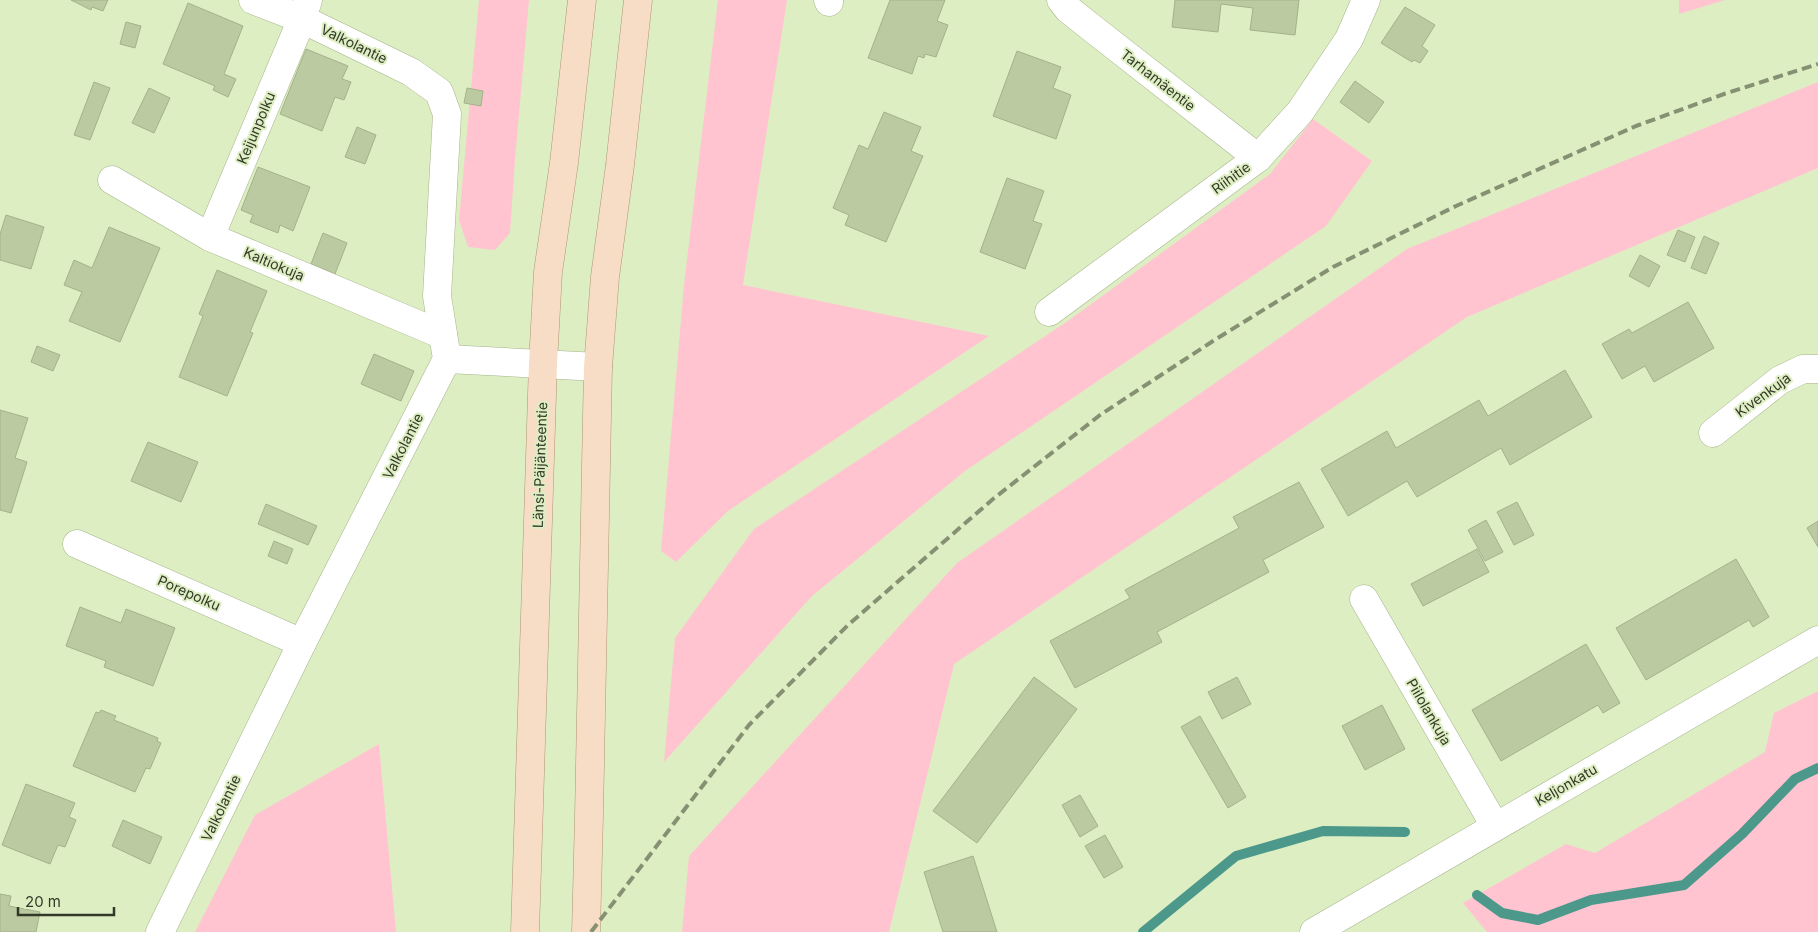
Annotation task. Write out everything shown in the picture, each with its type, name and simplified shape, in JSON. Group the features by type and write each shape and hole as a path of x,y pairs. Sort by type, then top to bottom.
{"main road":[{"name":"Länsi-Päijänteentie","path":"525,921 543,363 548,272 564,163 582,0"},
{"path":"586,932 590,815 598,367 605,277 620,165 638,0"}],"street":[{"name":"Valkolantie","path":"160,932 445,347 437,296 447,114 439,92 411,72 305,10 253,0"},
{"name":"Tarhamäentie","path":"1061,0 1068,9 1258,158"},
{"name":"Riihitie","path":"1049,312 1258,158 1300,112 1349,39 1366,0"},
{"name":"Keijunpolku","path":"210,237 305,10"},
{"name":"Kaltiokuja","path":"112,180 210,237 445,347"},
{"path":"445,347 543,363 598,367"},
{"name":"Kivenkuja","path":"1713,433 1780,380 1803,369 1818,369"},
{"name":"Porepolku","path":"77,544 302,643"},
{"name":"Piilolankuja","path":"1364,599 1495,826"},
{"name":"Keljonkatu","path":"1314,932 1818,640"}],"shaded area":[{"path":"479,0 529,0 510,233 495,250 468,247 459,220"},
{"path":"718,0 787,0 743,285 989,336 728,511 676,562 661,551 684,285"},
{"path":"1679,0 1725,0 1679,14"},
{"path":"1818,82 1818,168 1467,317 954,664 889,932 682,932 689,856 957,563 1407,249"},
{"path":"1313,119 1372,161 1326,226 965,471 812,596 664,762 675,638 754,529 1065,323 1270,174"},
{"path":"1818,691 1818,932 1487,932 1463,903 1566,844 1595,853 1765,752 1774,713"},
{"path":"379,744 396,932 195,932 255,815"}],"building":[{"path":"71,0 108,0 103,11 92,7 91,10"},
{"path":"890,0 945,0 937,21 948,25 936,57 925,54 924,58 918,56 912,74 868,58"},
{"path":"1175,0 1299,0 1295,35 1250,30 1253,8 1221,4 1218,32 1172,27"},
{"path":"188,3 243,26 224,74 236,79 228,97 213,90 215,86 163,64"},
{"path":"1405,7 1435,25 1422,46 1428,51 1420,63 1414,60 1412,62 1381,43"},
{"path":"126,22 141,26 135,48 120,44"},
{"path":"306,49 348,66 342,79 351,82 344,100 335,97 322,131 280,114"},
{"path":"1017,51 1061,67 1053,88 1071,95 1056,139 993,116"},
{"path":"1355,81 1384,102 1369,123 1340,102"},
{"path":"94,82 110,88 90,140 74,135"},
{"path":"149,88 170,98 154,133 132,123"},
{"path":"467,88 483,91 481,106 464,103"},
{"path":"884,112 921,127 911,151 923,156 886,242 845,225 849,215 833,208 859,145 868,149"},
{"path":"357,127 376,135 365,164 345,157"},
{"path":"258,167 310,187 293,231 280,225 278,233 250,222 253,215 241,210"},
{"path":"1007,178 1044,191 1033,221 1042,224 1025,269 980,252"},
{"path":"6,215 44,227 31,269 0,260 0,234"},
{"path":"109,227 160,248 120,342 69,321 82,292 64,285 74,260 92,268"},
{"path":"1678,230 1695,237 1685,262 1667,255"},
{"path":"323,233 347,243 335,274 311,264"},
{"path":"1704,236 1719,243 1706,274 1691,268"},
{"path":"1640,255 1660,266 1649,287 1629,276"},
{"path":"217,270 267,291 250,332 253,333 227,396 179,377 203,316 199,314"},
{"path":"1688,302 1714,348 1654,382 1645,366 1622,379 1602,344 1629,329 1632,333"},
{"path":"37,346 60,355 53,371 31,362"},
{"path":"374,354 414,371 401,401 361,384"},
{"path":"1565,370 1592,417 1510,465 1501,448 1417,497 1407,481 1348,516 1321,469 1387,431 1396,448 1479,400 1488,416"},
{"path":"0,410 28,418 15,458 27,462 11,513 0,510"},
{"path":"148,442 198,462 181,502 131,481"},
{"path":"1299,482 1324,527 1263,560 1269,572 1157,632 1162,642 1075,688 1050,641 1130,598 1125,590 1239,528 1233,517"},
{"path":"1517,502 1534,535 1514,545 1497,512"},
{"path":"266,504 317,526 308,545 258,524"},
{"path":"1486,520 1503,552 1485,561 1468,530"},
{"path":"1818,521 1818,547 1807,528"},
{"path":"274,541 293,549 287,564 268,556"},
{"path":"1477,549 1489,572 1423,606 1411,584"},
{"path":"1736,559 1769,617 1753,627 1749,620 1646,680 1616,628"},
{"path":"80,607 121,623 126,609 175,628 153,686 104,667 106,661 66,646"},
{"path":"1586,644 1620,703 1603,713 1598,705 1501,761 1472,710"},
{"path":"1034,677 1077,709 977,843 933,811"},
{"path":"1237,677 1251,704 1222,719 1208,692"},
{"path":"1382,705 1405,749 1365,770 1342,726"},
{"path":"101,710 116,716 114,720 158,738 157,741 161,743 150,769 146,768 135,792 73,766 96,712 99,713"},
{"path":"1200,716 1246,797 1228,808 1181,727"},
{"path":"26,784 75,803 69,817 76,820 65,847 58,845 50,864 2,845"},
{"path":"1080,795 1098,826 1080,837 1062,805"},
{"path":"123,820 162,837 150,864 112,846"},
{"path":"1105,835 1123,867 1104,878 1085,846"},
{"path":"973,856 997,932 943,932 924,872"},
{"path":"0,894 11,896 9,906 40,912 36,932 0,932"}],"waterway":[{"path":"1477,895 1502,913 1538,920 1591,900 1684,885 1742,834 1795,779 1818,768"},
{"path":"1143,932 1236,856 1323,831 1405,832"}],"railway":[{"path":"591,932 749,725 848,625 993,499 1100,415 1213,341 1333,267 1456,206 1636,126 1724,94 1818,64"}]}
